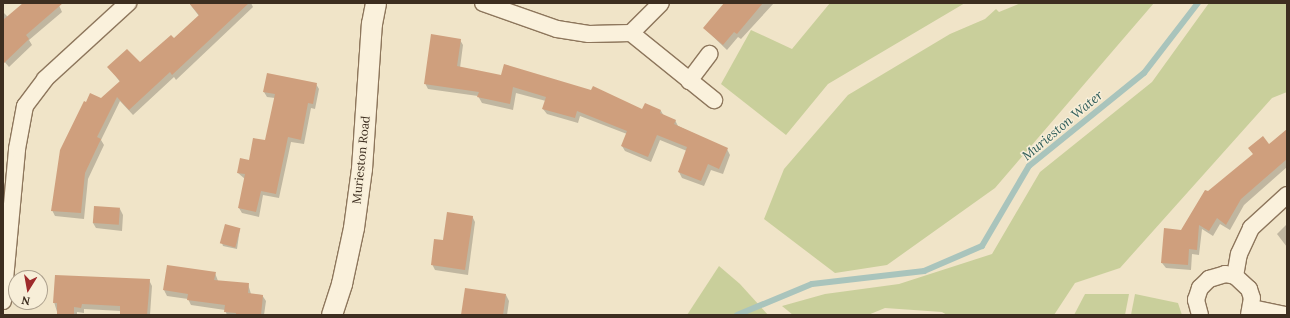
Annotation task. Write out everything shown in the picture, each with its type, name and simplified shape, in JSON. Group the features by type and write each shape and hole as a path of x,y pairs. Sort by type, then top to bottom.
{"street":[{"path":"3,301 17,149 25,106 45,79 128,3"},
{"name":"Murieston Road","path":"332,315 345,270 361,175 372,24 376,3"},
{"path":"483,3 557,29 589,34 631,33 714,100"},
{"path":"631,33 661,3"},
{"path":"689,81 709,54"},
{"path":"1235,276 1239,254 1252,228 1287,195"},
{"path":"1200,315 1196,300 1200,288 1209,278 1218,274 1235,276 1249,289 1250,312 1284,315"}],"green space":[{"path":"830,3 965,3 828,84 786,135 721,84 751,30 792,49"},
{"path":"1021,3 1154,3 995,188 887,265 835,273 764,219 784,169 848,95 950,34 985,19 996,9 999,12"},
{"path":"1209,3 1287,3 1287,92 1272,98 1120,268 1075,283 1054,315 947,315 942,312 885,308 868,315 793,315 782,306 825,294 899,284 992,254 1040,172 1152,82"},
{"path":"719,266 740,284 768,315 687,315"},
{"path":"1085,294 1129,294 1125,315 1074,315"},
{"path":"1135,294 1178,303 1182,315 1131,315"}],"building":[{"path":"23,3 63,3 26,35 29,39 3,64 3,20"},
{"path":"189,3 249,3 172,75 170,72 129,110 117,97 97,137 101,139 85,173 81,213 51,211 60,150 84,101 86,102 90,93 101,98 120,81 107,67 127,49 140,62 171,35 174,38 199,15"},
{"path":"724,3 763,3 737,34 734,32 723,45 703,28"},
{"path":"431,34 461,39 457,66 501,75 504,64 591,90 593,86 642,109 645,103 661,110 660,113 676,120 674,124 728,148 719,169 708,164 701,181 678,172 687,147 657,135 648,157 621,146 627,131 577,111 575,118 542,109 546,97 513,87 510,104 477,97 479,92 424,84"},
{"path":"267,73 317,83 313,104 308,103 301,140 288,137 276,194 261,191 256,212 238,208 245,174 237,173 240,158 249,160 253,138 265,140 275,94 263,92"},
{"path":"1287,129 1287,159 1241,199 1226,225 1217,218 1209,231 1199,225 1197,250 1189,249 1188,265 1161,263 1164,228 1181,230 1205,190 1208,191 1253,154 1248,148 1263,136 1269,144"},
{"path":"94,206 120,208 119,225 93,223"},
{"path":"447,212 473,216 465,270 431,265 434,239 443,240"},
{"path":"225,224 240,228 235,247 220,243"},
{"path":"167,265 216,272 214,280 249,283 248,293 263,295 261,315 236,315 236,313 224,312 225,305 187,300 188,294 163,290"},
{"path":"55,275 150,279 147,315 120,314 120,306 82,304 81,308 74,307 74,315 57,315 57,303 53,303"},
{"path":"465,288 506,294 503,315 461,315"}],"waterway":[{"name":"Murieston Water","path":"737,315 812,284 924,271 982,246 1029,166 1144,73 1198,3"}]}
